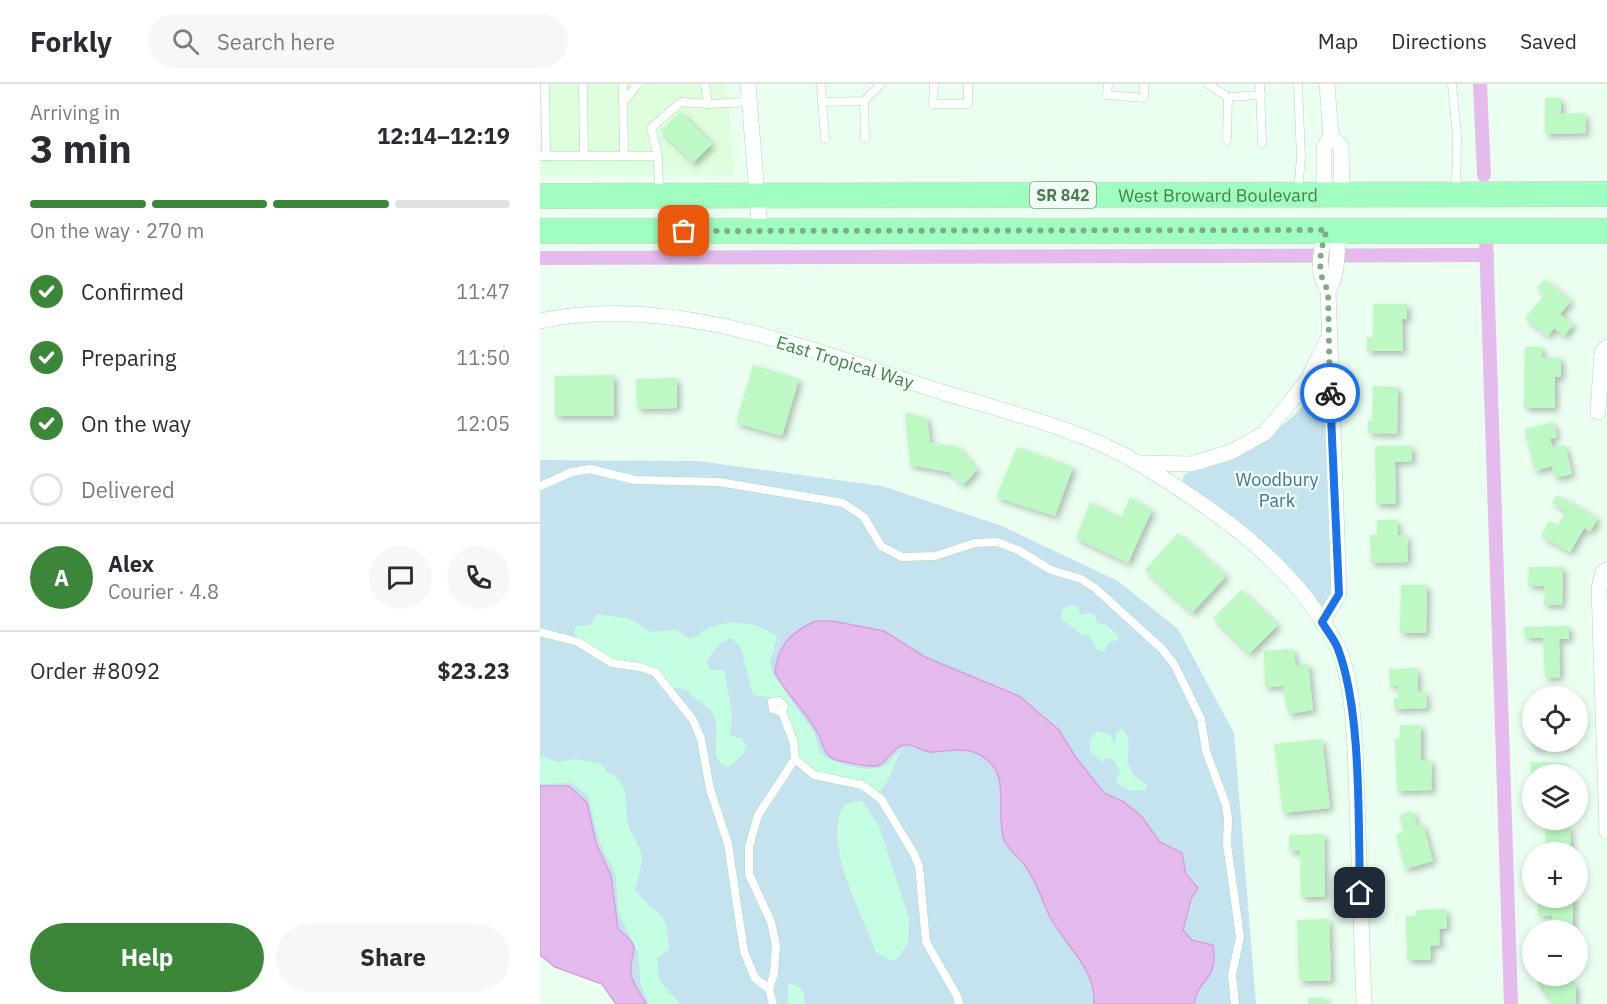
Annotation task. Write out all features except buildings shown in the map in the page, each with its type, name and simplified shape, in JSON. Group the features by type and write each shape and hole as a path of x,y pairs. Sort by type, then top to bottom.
{"main road":[{"name":"West Broward Boulevard","path":"540,196 1607,194"},
{"path":"1331,238 1341,214 1366,195"},
{"path":"1577,231 1592,220 1607,219"},
{"name":"West Broward Boulevard","path":"540,231 760,231 1331,238 1607,231"}],"street":[{"path":"747,84 759,194 760,231"},
{"path":"1327,84 1331,137 1341,146 1333,195"},
{"name":"East Tropical Way","path":"1322,622 1339,594 1328,338 1331,238"},
{"name":"East Tropical Way","path":"540,321 561,317 634,314 734,327 1067,431 1139,463 1251,540 1285,572 1322,622 1338,649 1347,683 1354,738 1364,1004"},
{"name":"East Tropical Way","path":"1139,463 1191,464 1231,452 1265,433 1308,380 1328,338"},
{"path":"1598,412 1602,352 1607,347"},
{"path":"1605,571 1599,588 1607,832"}],"lane":[{"path":"545,84 543,156 658,156"},
{"path":"583,84 584,156"},
{"path":"622,84 624,156"},
{"path":"623,102 638,84"},
{"path":"705,84 708,104"},
{"path":"821,84 825,139"},
{"path":"822,102 864,101 881,84"},
{"path":"934,84 933,104 968,104 968,84"},
{"path":"1108,84 1107,95 1144,98 1144,84"},
{"path":"1208,84 1228,97 1261,95"},
{"path":"1260,84 1262,144"},
{"path":"1297,195 1301,158 1298,84"},
{"path":"1452,84 1457,136 1456,194"},
{"path":"1227,140 1228,97"},
{"path":"864,101 865,138"},
{"path":"659,196 658,156 651,128 681,102 708,104 749,102"},
{"path":"540,486 572,472 590,470 635,480 719,482 843,503 864,517 881,546 902,557 935,556 975,543 997,542 1018,550 1051,570 1081,579 1095,588 1168,656 1183,679 1201,719 1206,751 1226,805 1228,819 1227,844 1240,938 1232,975 1235,1004"},
{"path":"540,632 578,642 612,663 640,667 655,672 693,720 701,739 710,789 728,844 744,952 755,978 769,990"},
{"path":"773,1004 769,990 774,973 776,945 771,921 749,874 749,847 758,815 795,759 794,743 782,712"},
{"path":"795,759 814,776 862,785 881,799 919,866 926,942 957,996 959,1004"}],"shaded area":[{"path":"540,84 727,84 734,175 540,176"},
{"path":"816,621 832,621 884,631 925,657 1019,696 1059,730 1075,756 1104,793 1124,802 1142,817 1160,842 1182,853 1186,874 1198,888 1191,899 1183,930 1192,940 1213,945 1214,957 1211,973 1196,995 1194,1004 1094,1004 1090,979 1079,958 1050,917 1028,870 1004,840 1001,829 1000,783 991,764 982,756 965,750 930,752 912,745 904,745 876,766 846,762 829,756 809,719 775,672 779,654 788,640 800,629"},
{"path":"540,786 569,786 587,803 596,843 611,876 618,929 634,947 632,978 646,1004 616,1004 602,984 555,967 540,955"}],"green space":[{"name":"Woodbury Park","path":"1320,377 1323,380 1331,588 1329,601 1322,611 1295,575 1269,548 1182,482 1184,475 1192,470 1236,452 1277,429 1301,408"},
{"path":"540,460 698,461 882,486 1002,526 1118,581 1178,629 1234,733 1256,1004 646,1004 632,978 634,947 618,929 611,876 596,843 587,803 569,786 540,786"}],"sand":[{"path":"1071,605 1078,607 1081,615 1090,613 1095,615 1097,623 1105,624 1118,635 1118,640 1109,642 1104,652 1097,650 1088,635 1082,635 1062,620 1062,610"},
{"path":"597,614 630,619 651,632 676,630 690,639 707,629 725,623 743,623 769,631 777,636 770,662 773,674 815,734 819,752 832,760 869,769 884,766 902,750 886,783 879,792 860,782 820,773 803,761 796,748 786,714 777,698 753,695 740,646 731,638 720,643 706,662 711,670 724,670 732,714 730,736 741,738 746,746 743,754 728,768 721,764 716,752 716,722 712,711 686,689 673,688 662,675 610,659 576,637 574,633 576,626 590,625"},
{"path":"1121,729 1128,739 1127,761 1134,776 1147,785 1145,790 1132,791 1118,784 1116,779 1120,773 1114,760 1107,758 1102,762 1090,752 1090,739 1097,732 1109,734 1115,743 1116,733"},
{"path":"540,755 557,762 575,759 602,764 606,772 614,775 623,787 628,824 642,858 635,890 663,918 666,925 669,949 657,958 659,980 680,1004 649,1004 641,985 638,952 619,914 615,873 600,844 588,796 572,783 540,784"},
{"path":"862,801 879,826 909,919 908,943 897,959 891,961 876,952 846,878 840,857 837,837 839,819 845,804"},
{"path":"788,984 797,985 803,991 805,1004 788,1004"}],"waterway":[{"path":"1480,84 1484,175"},
{"path":"1486,240 1511,1004"},
{"path":"540,258 1487,255"}],"way so far":[{"path":"684,231 1327,230 1321,245 1321,281 1328,290 1330,393"}],"route":[{"path":"1330,393 1339,594 1322,622 1338,649 1347,683 1354,738 1360,893"}]}
